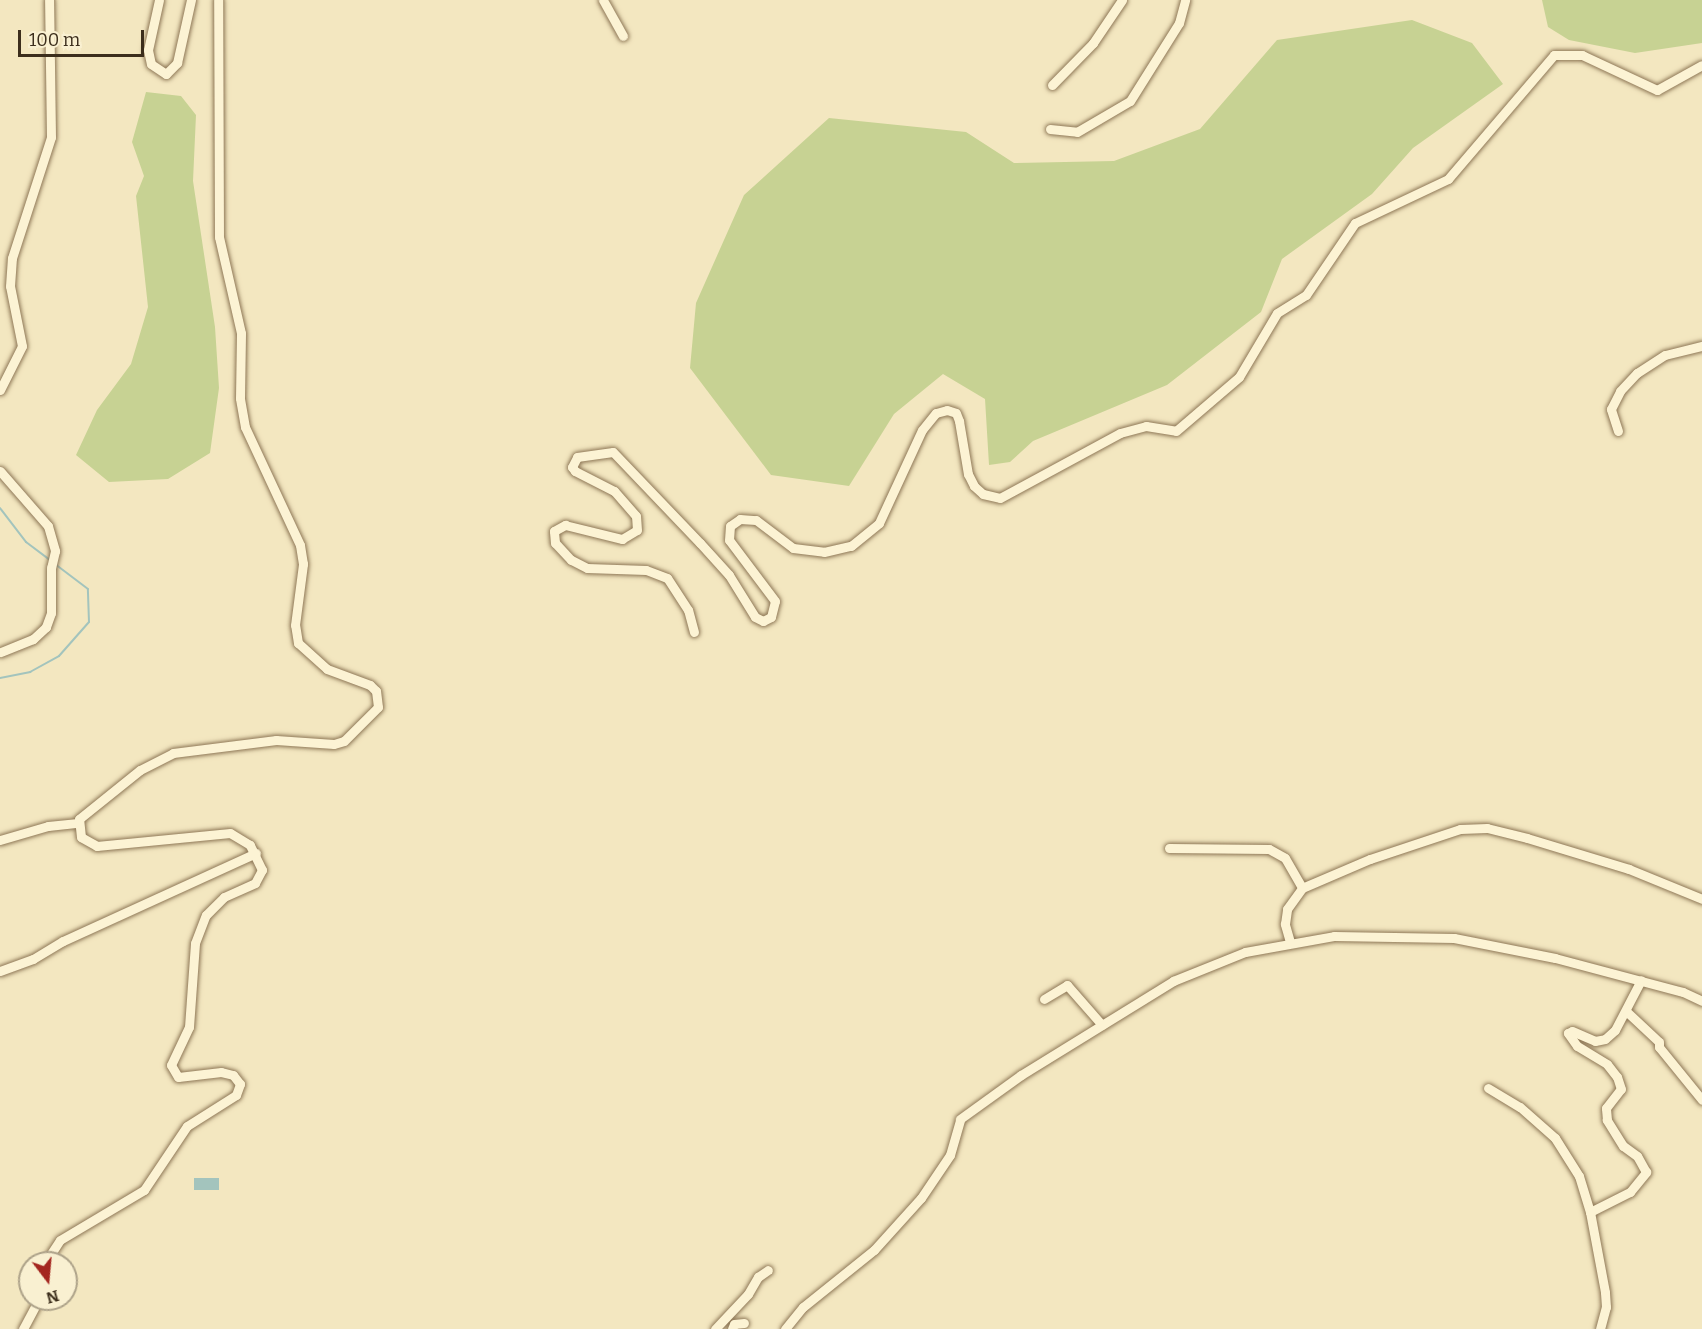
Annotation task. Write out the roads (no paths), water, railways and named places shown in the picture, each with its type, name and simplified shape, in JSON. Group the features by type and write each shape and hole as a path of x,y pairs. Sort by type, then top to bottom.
{"street":[{"path":"0,390 22,346 10,286 12,258 51,137 49,0"},
{"path":"159,0 148,50 156,70 166,74 177,63 191,0"},
{"path":"53,1251 60,1240 144,1190 187,1126 233,1099 239,1090 237,1079 227,1072 178,1077 171,1065 189,1028 195,943 202,923 217,902 259,879 262,865 245,840 223,832 97,846 81,837 78,823 81,815 140,770 173,753 216,745 276,740 334,744 344,741 378,707 376,691 369,685 327,669 298,643 295,625 303,564 300,544 245,427 240,398 241,333 219,227 218,0"},
{"path":"603,0 623,36"},
{"path":"1052,85 1093,44 1122,0"},
{"path":"1050,129 1077,132 1130,101 1179,23 1185,0"},
{"path":"693,632 688,610 667,578 646,570 587,568 571,560 555,543 554,531 566,525 622,539 637,530 636,516 614,491 575,471 572,467 578,457 613,452 729,575 755,616 763,621 771,617 775,601 729,540 730,526 740,519 756,520 793,548 824,552 851,546 879,523 922,430 936,413 947,410 956,413 960,421 968,474 974,486 1000,498 1120,433 1146,426 1176,431 1239,377 1277,313 1306,295 1355,223 1448,179 1554,55 1569,52 1582,55 1657,90 1702,65"},
{"path":"1618,431 1611,409 1620,391 1637,373 1665,355 1702,346"},
{"path":"0,471 48,526 55,551 52,563 51,613 46,627 33,639 0,652"},
{"path":"0,840 48,826 78,823"},
{"path":"1290,942 1285,924 1287,909 1302,888 1427,837 1460,829 1487,828 1629,869 1702,899"},
{"path":"1169,848 1269,849 1285,858 1302,888"},
{"path":"0,970 33,959 63,941 256,853"},
{"path":"784,1329 803,1307 874,1250 921,1198 950,1155 960,1119 1102,1025 1191,972 1245,952 1290,942 1344,936 1454,938 1641,980 1702,1001"},
{"path":"1590,1212 1630,1192 1646,1172 1637,1156 1623,1146 1607,1120 1606,1108 1621,1089 1617,1077 1607,1064 1577,1046 1568,1033 1572,1031 1595,1041 1605,1039 1626,1011 1641,980"},
{"path":"1044,999 1067,986 1102,1025"},
{"path":"1626,1011 1659,1042 1659,1047 1702,1100"},
{"path":"1488,1088 1520,1107 1555,1138 1579,1176 1590,1212 1605,1292 1606,1308 1600,1329"},
{"path":"715,1329 748,1294 758,1277 768,1270"},
{"path":"23,1329 33,1311"},
{"path":"732,1329 734,1324 744,1323"}],"water":[{"path":"194,1178 219,1178 219,1190 194,1190"}],"waterway":[{"path":"0,508 26,542 51,561"},
{"path":"0,678 30,672 59,656 89,622 88,589 55,564"}]}
